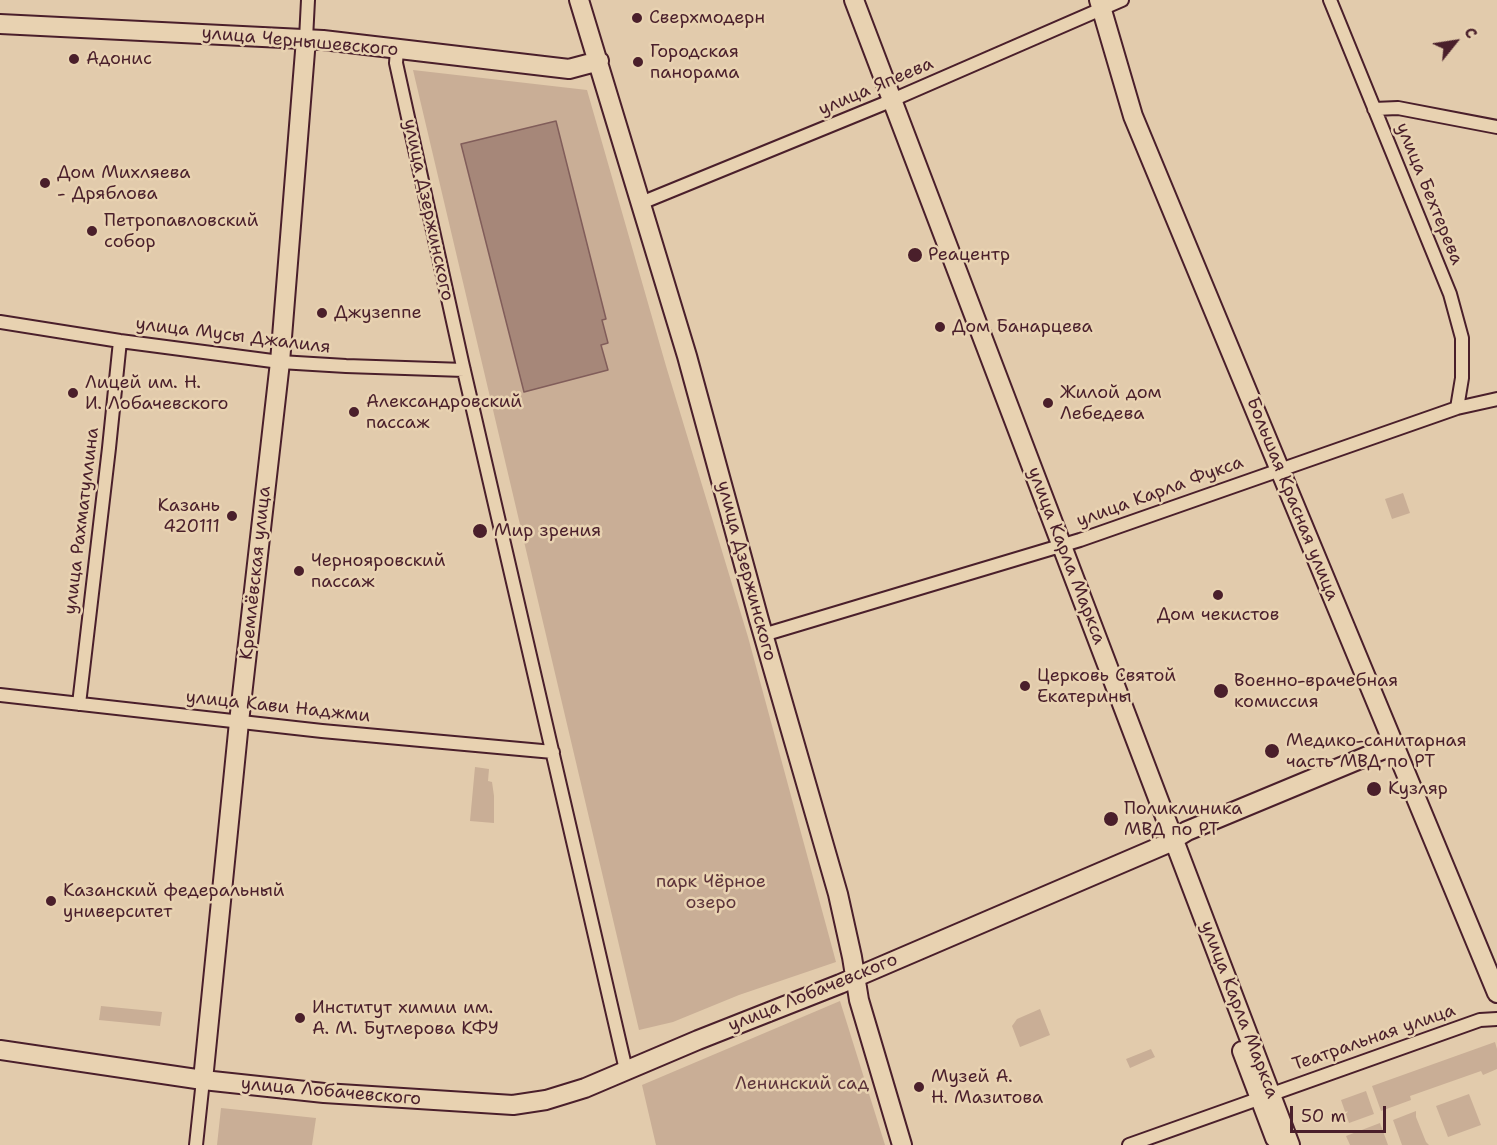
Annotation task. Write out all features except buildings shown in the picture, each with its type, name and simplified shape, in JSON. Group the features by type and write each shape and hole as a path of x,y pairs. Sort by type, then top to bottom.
{"street":[{"name":"Кремлёвская улица","path":"196,1145 239,722 280,362 308,0"},
{"name":"улица Дзержинского","path":"579,0 687,356 763,635 838,894 859,1000 902,1145"},
{"name":"улица Карла Маркса","path":"844,0 888,102"},
{"name":"улица Карла Маркса","path":"854,0 888,102 1168,842 1265,1096 1290,1145"},
{"name":"улица Япеева","path":"641,202 888,102 1100,5 1122,0"},
{"name":"улица Бехтерева","path":"1330,0 1450,294 1462,338 1462,378 1456,408"},
{"name":"Большая Красная улица","path":"1100,5 1134,116 1497,993"},
{"name":"улица Чернышевского","path":"0,24 306,39 569,69 598,61"},
{"name":"улица Дзержинского","path":"397,50 396,63 464,370 626,1070"},
{"path":"1374,110 1398,108 1497,127"},
{"name":"улица Мусы Джалиля","path":"0,322 120,341 280,362 464,370"},
{"name":"улица Рахматуллина","path":"79,705 110,448 120,341"},
{"name":"улица Карла Фукса","path":"763,635 1057,547 1456,408 1497,399"},
{"name":"улица Кави Наджми","path":"0,695 239,722 553,752"},
{"name":"улица Лобачевского","path":"0,1050 203,1080 324,1093 513,1105 546,1100 585,1088 855,977 1394,745"},
{"name":"Театральная улица","path":"1129,1145 1480,1020 1497,1019"},
{"name":"улица Карла Маркса","path":"1265,1096 1277,1145"}],"green space":[{"name":"парк Чёрное озеро","path":"413,70 587,90 666,366 748,637 836,962 739,995 673,1022 639,1030"},
{"path":"1403,493 1410,513 1392,519 1385,499"},
{"path":"475,767 489,769 488,781 492,782 494,796 494,823 470,821"},
{"name":"Ленинский сад","path":"840,1001 885,1145 656,1145 642,1085"},
{"path":"101,1006 162,1012 160,1026 99,1020"},
{"path":"1040,1009 1050,1035 1020,1047 1012,1026 1017,1019"},
{"path":"1495,1042 1497,1069 1483,1075 1481,1071 1410,1096 1411,1100 1381,1111 1372,1086"},
{"path":"1151,1049 1155,1057 1130,1068 1126,1059"},
{"path":"1366,1091 1374,1114 1349,1123 1341,1100"},
{"path":"1469,1094 1481,1125 1448,1137 1436,1106"},
{"path":"221,1108 316,1118 312,1145 217,1145"},
{"path":"1416,1111 1416,1117 1429,1145 1402,1145 1393,1120"},
{"path":"1380,1123 1388,1145 1350,1145 1346,1136"}],"shaded area":[{"path":"556,121 606,319 602,320 608,343 601,345 608,370 524,392 461,144"}],"place":[{"name":"Сверхмодерн","path":"637,18"},
{"name":"Адонис","path":"74,59"},
{"name":"Городская панорама","path":"638,62"},
{"name":"Дом Михляева - Дряблова","path":"45,183"},
{"name":"Петропавловский собор","path":"92,231"},
{"name":"Реацентр","path":"915,255"},
{"name":"Джузеппе","path":"322,313"},
{"name":"Дом Банарцева","path":"940,327"},
{"name":"Лицей им. Н. И. Лобачевского","path":"73,393"},
{"name":"Жилой дом Лебедева","path":"1048,403"},
{"name":"Александровский пассаж","path":"354,412"},
{"name":"Казань 420111","path":"232,516"},
{"name":"Мир зрения","path":"480,531"},
{"name":"Чернояровский пассаж","path":"299,571"},
{"name":"Дом чекистов","path":"1218,595"},
{"name":"Церковь Святой Екатерины","path":"1025,686"},
{"name":"Военно-врачебная комиссия","path":"1221,691"},
{"name":"Медико-санитарная часть МВД по РТ","path":"1272,751"},
{"name":"Кузляр","path":"1374,789"},
{"name":"Поликлиника МВД по РТ","path":"1111,819"},
{"name":"Казанский федеральный университет","path":"51,901"},
{"name":"Институт химии им. А. М. Бутлерова КФУ","path":"300,1018"},
{"name":"Музей А. Н. Мазитова","path":"919,1087"}]}
